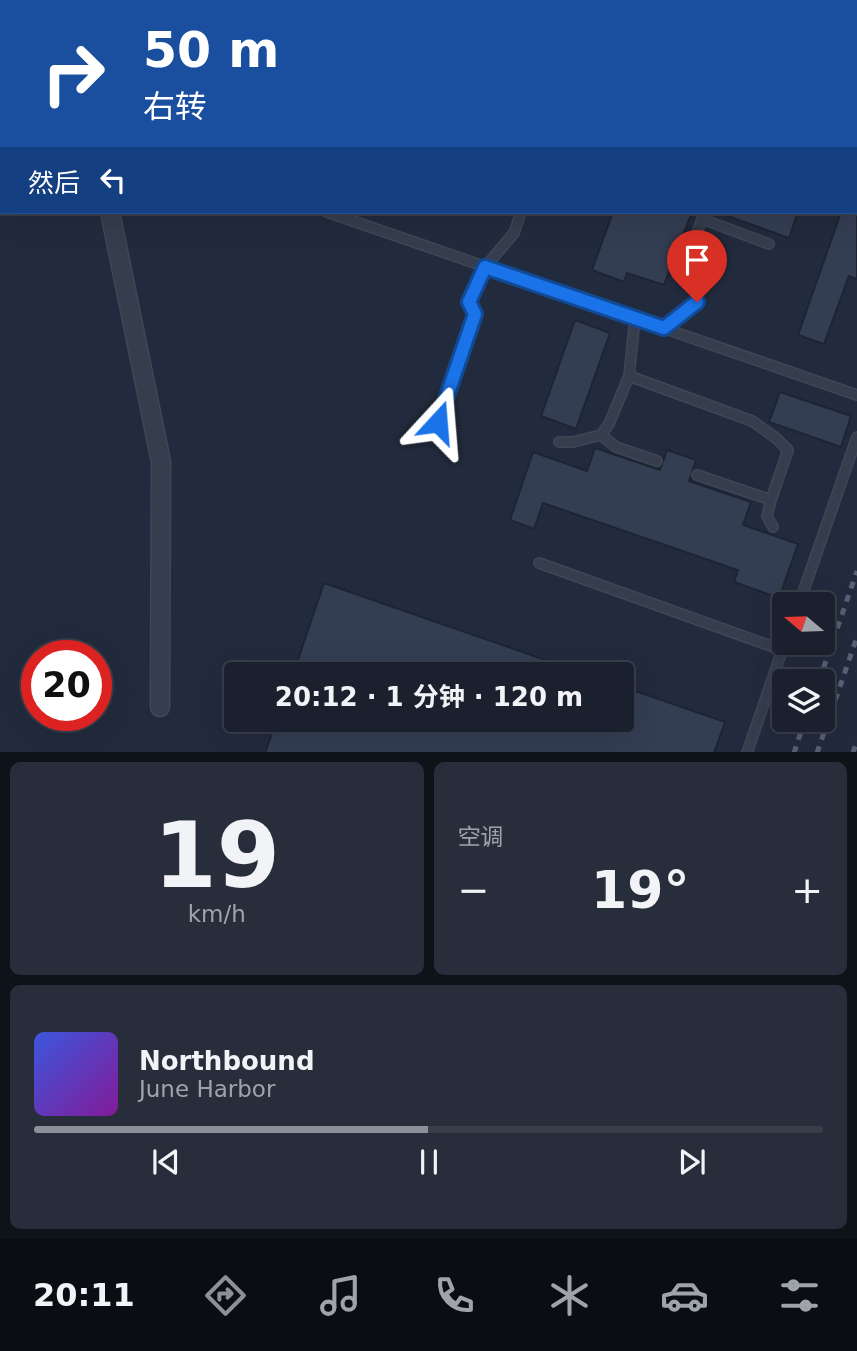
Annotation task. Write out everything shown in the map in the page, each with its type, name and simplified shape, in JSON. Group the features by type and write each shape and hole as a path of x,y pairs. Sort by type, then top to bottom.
{"street":[{"path":"110,214 161,462 160,707"}],"lane":[{"path":"333,214 857,393"},
{"path":"438,422 475,314 469,302 485,267 513,233 520,214"},
{"path":"664,328 697,302 691,249 702,219 769,244"},
{"path":"559,442 573,442 601,435 609,424 629,376 635,318"},
{"path":"629,376 752,421 788,450 767,516 773,527"},
{"path":"601,435 616,447 657,461"},
{"path":"803,592 857,437"},
{"path":"696,475 771,500"},
{"path":"538,563 772,642"},
{"path":"747,752 781,655"}],"building":[{"path":"612,214 691,214 664,285 627,273 624,282 592,270"},
{"path":"722,214 797,214 789,238"},
{"path":"840,214 857,214 857,279 849,276 824,344 798,335"},
{"path":"575,320 610,333 576,429 541,416"},
{"path":"780,392 851,416 841,447 769,422"},
{"path":"595,448 660,470 667,450 696,460 689,481 751,502 743,525 798,544 781,592 772,592 772,596 734,582 738,570 543,503 534,529 510,520 533,452 587,471"},
{"path":"324,583 551,662 297,662"},
{"path":"634,690 725,722 714,752 265,752 272,732 634,732"}],"railway":[{"path":"823,669 857,571"},
{"path":"817,752 857,637"},
{"path":"794,752 801,732"},
{"path":"853,752 857,740"}],"route":[{"path":"438,422 475,314 469,302 485,267 664,328 697,302"}]}
